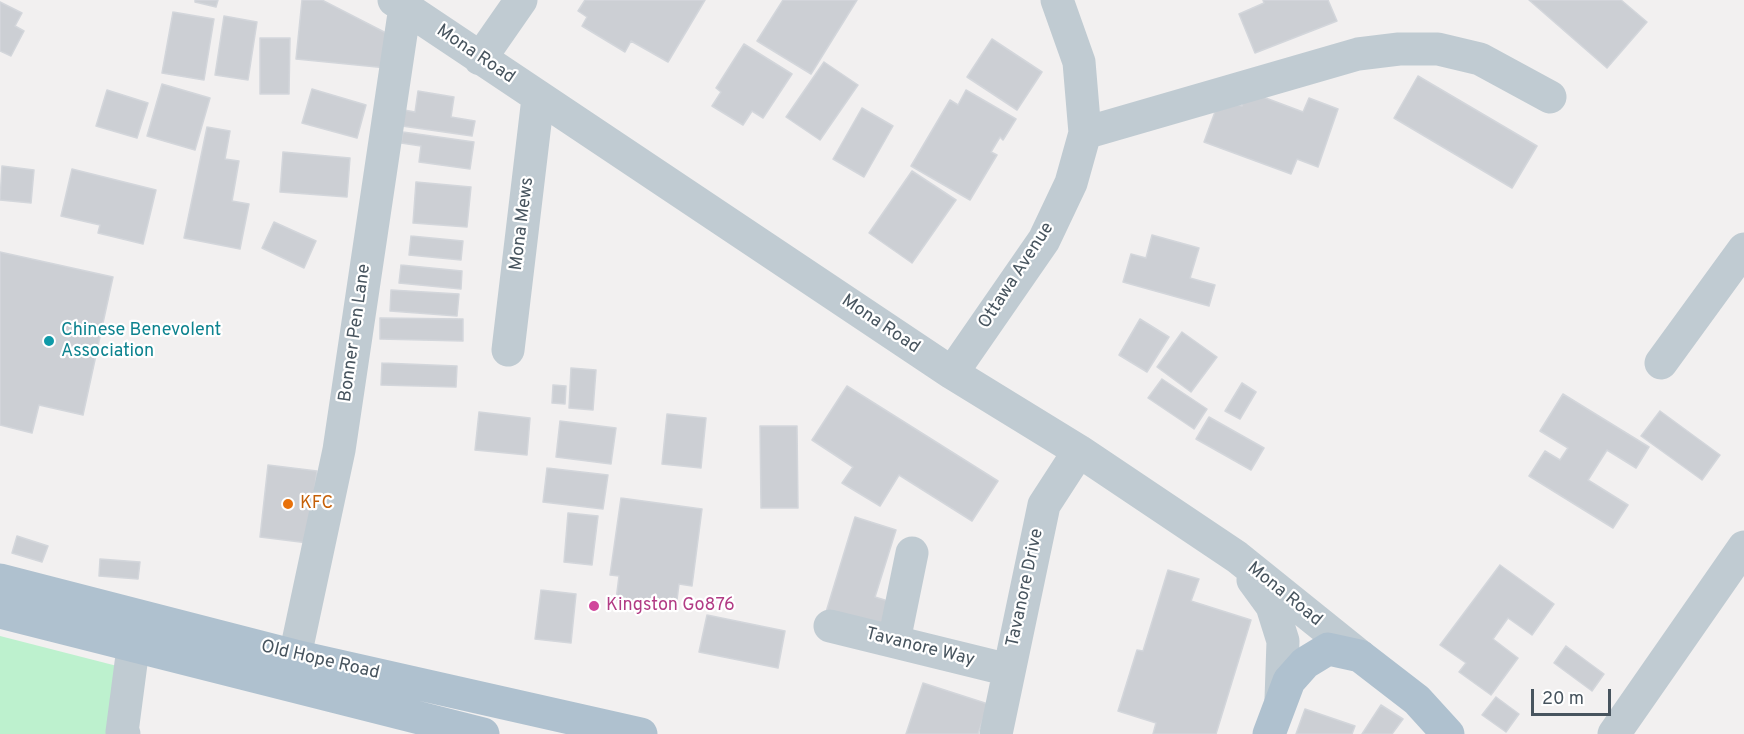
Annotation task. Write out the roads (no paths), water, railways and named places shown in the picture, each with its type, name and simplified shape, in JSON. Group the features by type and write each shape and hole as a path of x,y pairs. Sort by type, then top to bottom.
{"main road":[{"name":"Old Hope Road","path":"0,580 296,656 641,734"},
{"name":"Old Hope Road","path":"0,612 133,648 483,734"},
{"path":"1269,734 1289,681 1305,663 1328,649 1360,656 1417,700 1448,734"}],"street":[{"path":"480,59 521,0"},
{"name":"Ottawa Avenue","path":"952,373 1044,240 1071,183 1084,134 1079,62 1057,0"},
{"name":"Mona Road","path":"399,4 952,373 1078,451 1237,556 1360,656"},
{"name":"Bonner Pen Lane","path":"296,656 339,450 399,4"},
{"path":"1084,134 1358,54 1399,49 1438,49 1480,59 1550,97"},
{"name":"Mona Mews","path":"508,350 538,98"},
{"path":"1661,363 1744,249"},
{"name":"Tavanore Drive","path":"996,734 1044,505 1078,451"},
{"path":"1614,734 1744,548"},
{"path":"894,641 912,553"},
{"path":"1237,556 1272,606 1283,641 1281,699"},
{"name":"Tavanore Way","path":"830,626 1009,669"},
{"path":"124,734 122,732 133,648"}],"place":[{"name":"Chinese Benevolent Association","path":"49,341"},
{"name":"KFC","path":"288,504"},
{"name":"Kingston Go876","path":"594,606"}]}
